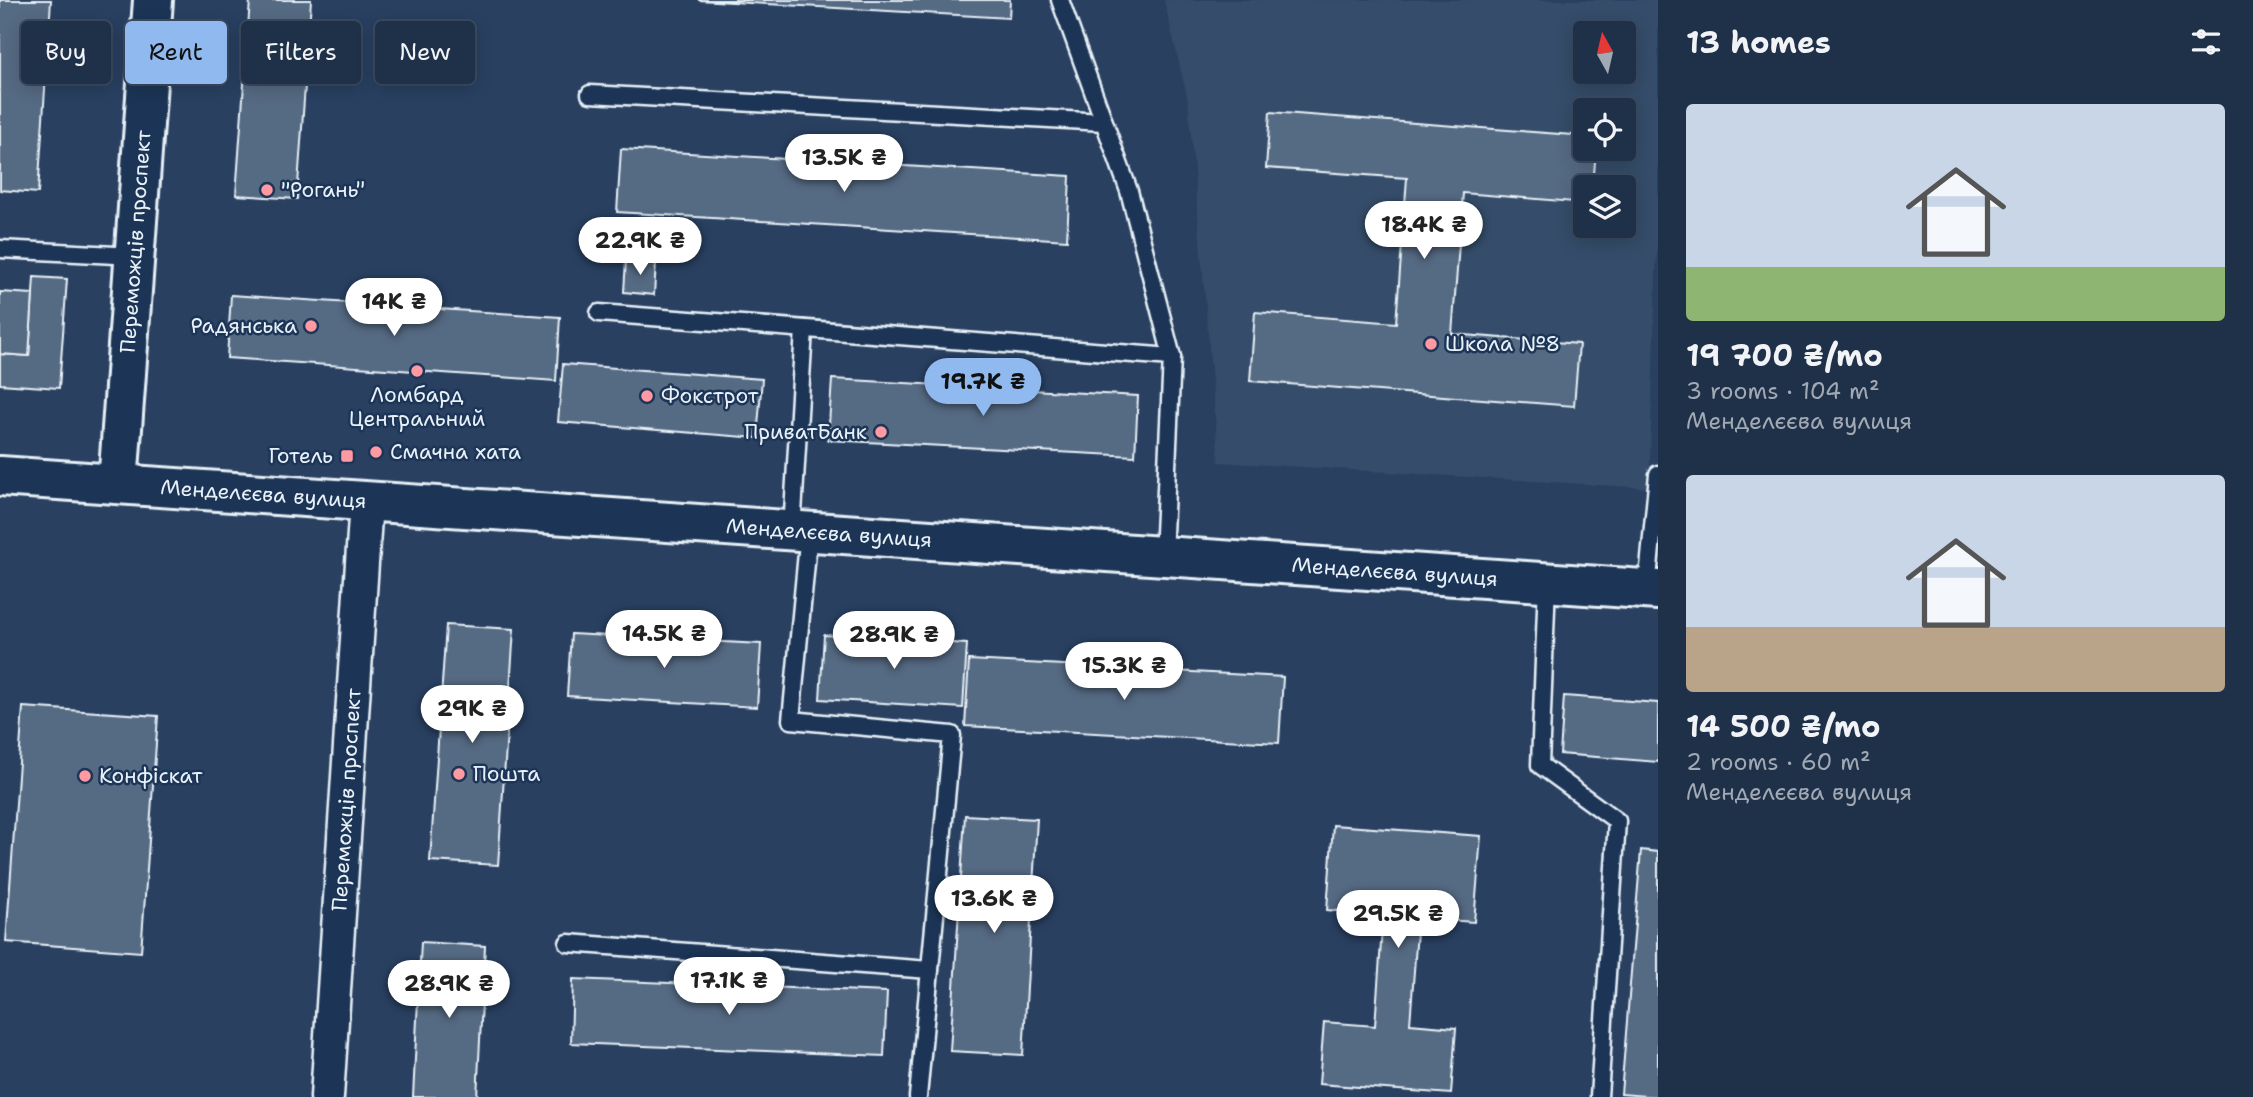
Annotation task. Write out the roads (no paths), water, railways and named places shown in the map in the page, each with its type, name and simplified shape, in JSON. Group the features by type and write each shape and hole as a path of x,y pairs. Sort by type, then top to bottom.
{"street":[{"name":"Переможців проспект","path":"118,484 153,0"},
{"name":"Менделєєва вулиця","path":"0,476 1653,590"},
{"name":"Переможців проспект","path":"327,1097 366,502"}],"lane":[{"path":"1060,0 1129,191 1172,357 1163,556"},
{"path":"590,94 1104,122"},
{"path":"0,249 135,256"},
{"path":"599,313 1172,357"},
{"path":"804,329 801,531 791,720 952,735 918,1097"},
{"path":"1653,590 1658,474"},
{"path":"1547,582 1541,765 1617,821 1599,1097"},
{"path":"568,943 930,970"}],"place":[{"name":"\"Рогань\"","path":"267,190"},
{"name":"Радянська","path":"311,326"},
{"name":"Школа №8","path":"1431,344"},
{"name":"Ломбард Центральний","path":"417,371"},
{"name":"Фокстрот","path":"647,396"},
{"name":"ПриватБанк","path":"881,432"},
{"name":"Смачна хата","path":"376,452"},
{"name":"Готель","path":"347,456"},
{"name":"Пошта","path":"459,774"},
{"name":"Конфіскат","path":"85,776"}]}
